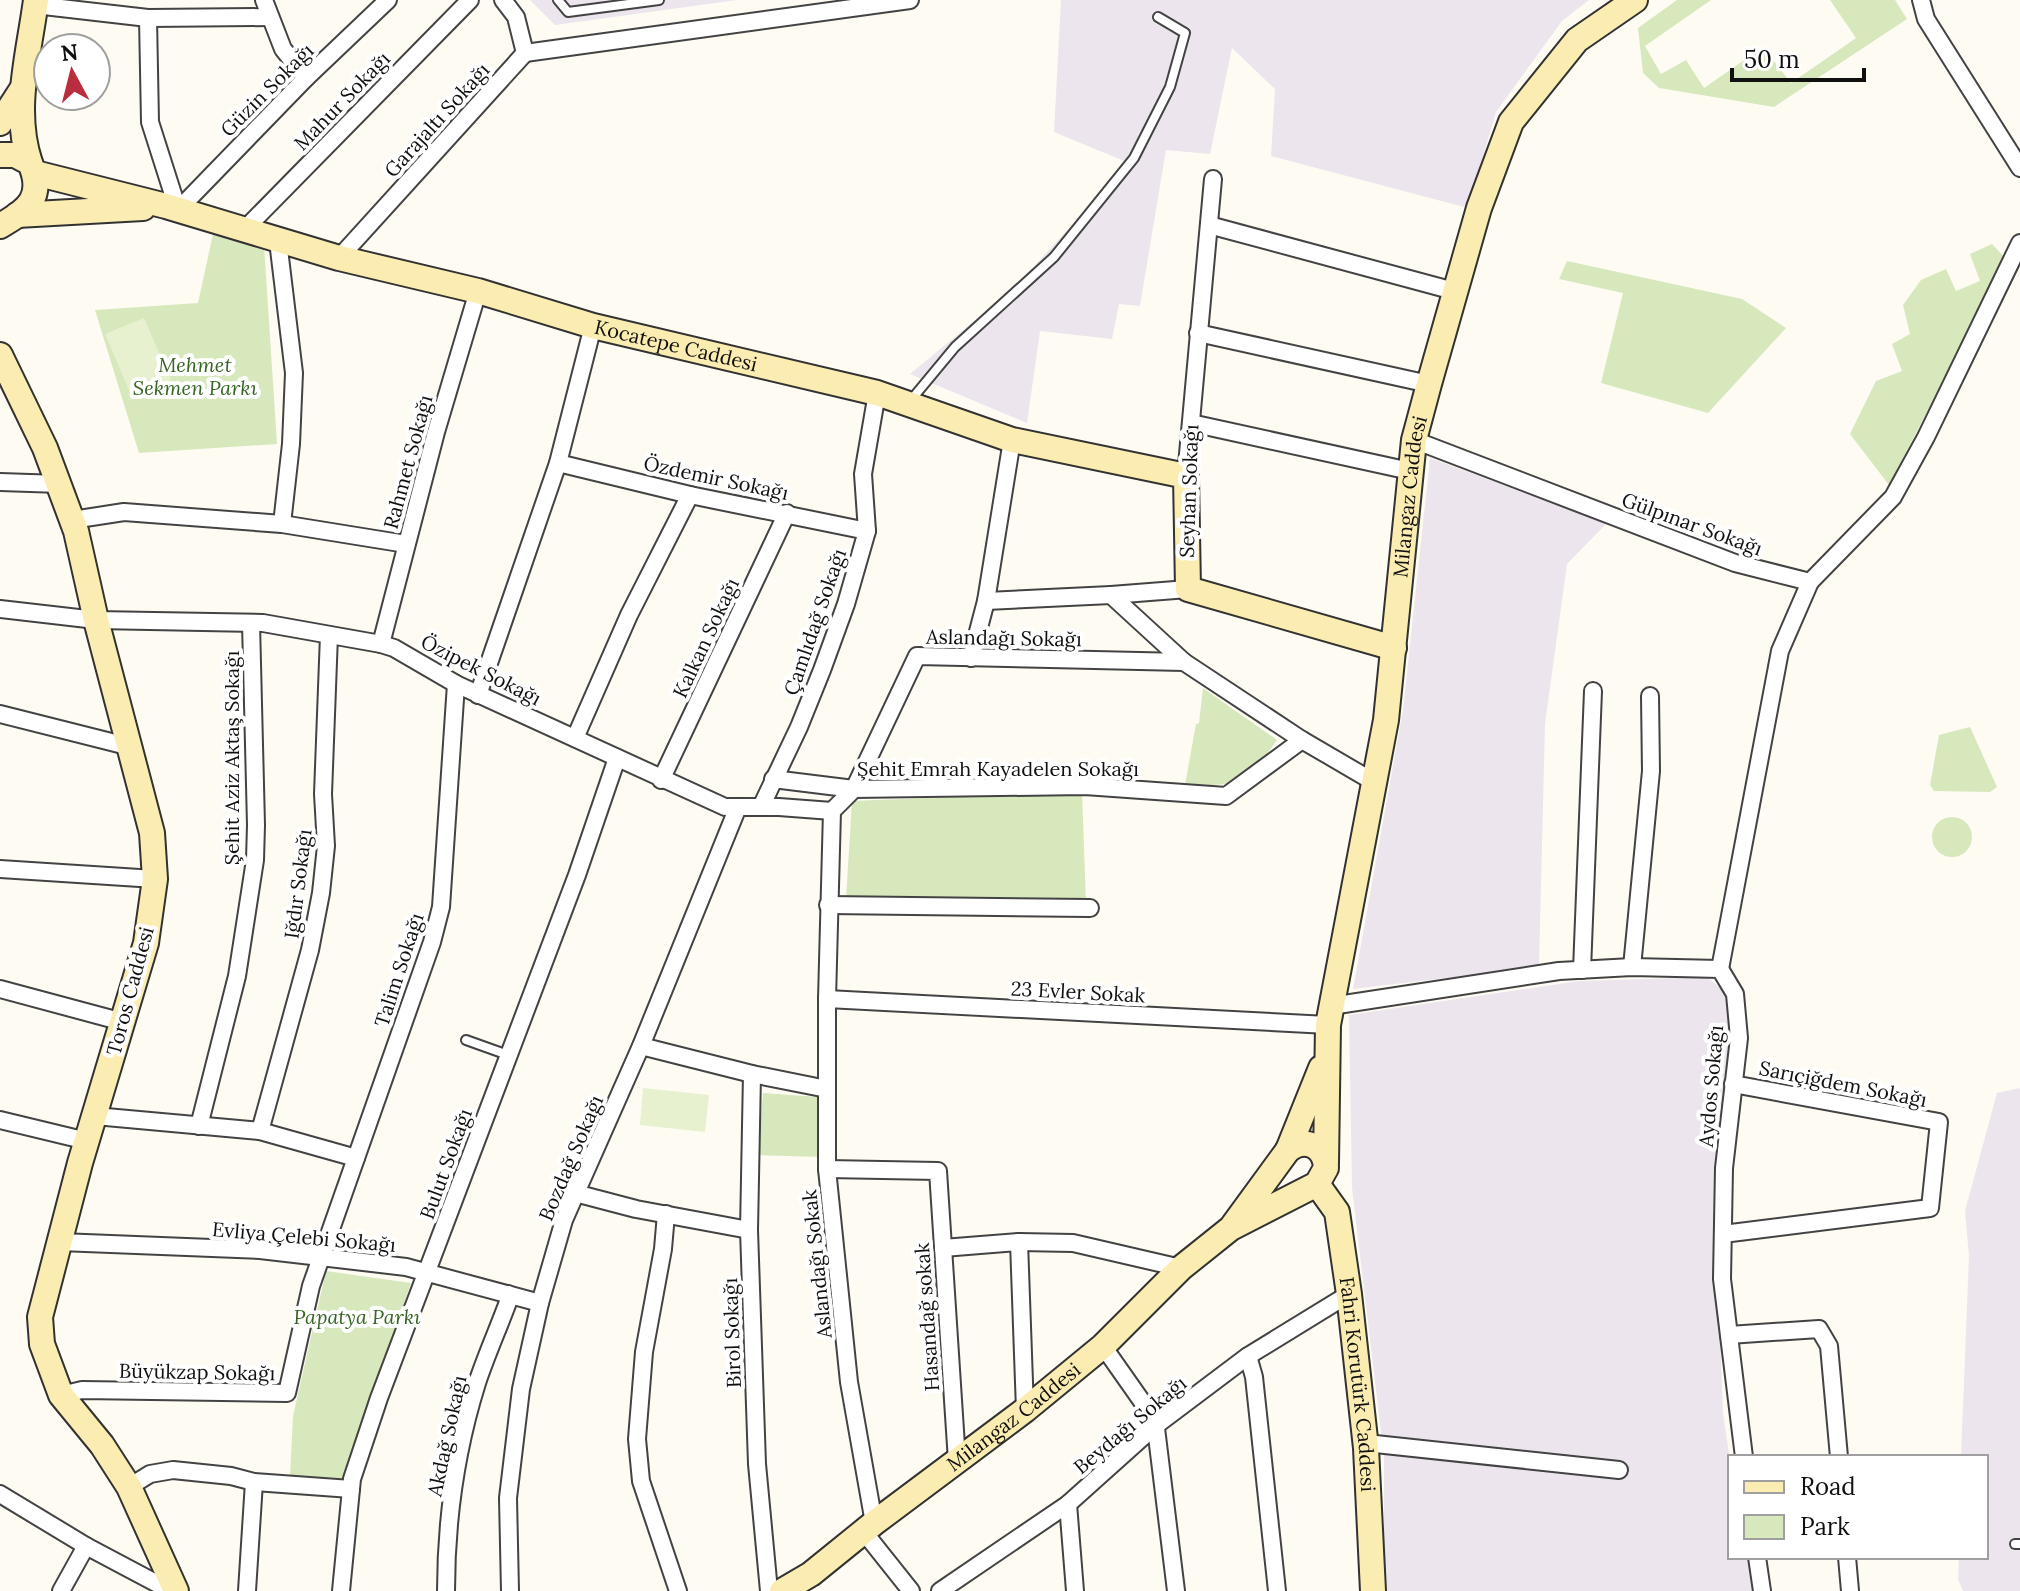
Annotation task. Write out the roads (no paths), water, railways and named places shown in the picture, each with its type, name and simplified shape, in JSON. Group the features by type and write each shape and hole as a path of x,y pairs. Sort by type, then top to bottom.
{"street":[{"path":"264,0 283,49 306,78"},
{"name":"Güzin Sokağı","path":"172,208 388,0"},
{"name":"Mahur Sokağı","path":"243,231 470,0"},
{"path":"503,0 516,17 525,53 910,0"},
{"name":"Milangaz Caddesi","path":"782,1591 811,1574 1025,1410 1103,1346 1181,1268 1231,1228 1318,1178 1330,1016 1386,720 1414,440 1454,291 1479,208 1511,122 1577,40 1635,0"},
{"path":"1909,0 1926,19"},
{"path":"1921,0 1926,19 2020,168"},
{"path":"5,224 25,210 34,198 32,168 23,140 22,89 35,2 148,18 270,17"},
{"path":"148,18 150,122 172,208"},
{"name":"Garajaltı Sokağı","path":"339,258 525,53"},
{"path":"0,123 22,89"},
{"name":"Kocatepe Caddesi","path":"0,155 15,155 32,168 339,258 478,291 593,326 877,393 1012,440 1186,476"},
{"name":"Seyhan Sokağı","path":"1188,589 1186,476 1213,179"},
{"name":"Kocatepe Caddesi","path":"5,224 172,208"},
{"path":"1209,225 1454,291"},
{"path":"278,241 294,373 291,444 282,524"},
{"path":"1330,1016 1559,971 1632,967 1720,969 1780,651 1810,582 1893,497 1926,437 2020,243"},
{"name":"Rahmet Sokağı","path":"381,644 478,291"},
{"path":"478,695 558,463 593,326"},
{"path":"1198,333 1429,384"},
{"name":"Toros Caddesi","path":"0,342 4,362 60,484 72,520 152,833 155,879 146,943 87,1141 40,1317 42,1344 61,1395 102,1445 129,1487 173,1591"},
{"name":"Çamlıdağ Sokağı","path":"761,807 799,727 832,644 867,531 863,474 877,393"},
{"path":"1191,423 1410,471"},
{"path":"971,658 986,601 1012,440"},
{"name":"Gülpınar Sokağı","path":"1414,440 1735,563 1810,582"},
{"name":"Özdemir Sokağı","path":"558,463 690,495 867,531"},
{"path":"0,482 60,484"},
{"path":"575,738 629,615 690,495"},
{"path":"72,520 124,512 282,524 406,544"},
{"name":"Kalkan Sokağı","path":"661,780 787,513"},
{"path":"986,601 1188,589 1394,648"},
{"path":"1111,595 1184,662 1302,740 1374,782"},
{"name":"Özipek Sokağı","path":"0,609 96,620 251,623 381,644 394,648 478,695 725,807 832,811"},
{"name":"Şehit Aziz Aktaş Sokağı","path":"199,1126 237,976 255,860 251,623"},
{"name":"Iğdır Sokağı","path":"260,1131 310,950 321,893 326,846 323,794 329,635"},
{"name":"Aslandağı Sokağı","path":"832,811 854,789 917,656 1184,662"},
{"name":"Talim Sokağı","path":"320,1256 432,942 441,907 456,684"},
{"path":"1582,970 1593,691"},
{"path":"1632,967 1651,771 1650,696"},
{"path":"0,714 131,747"},
{"name":"Şehit Emrah Kayadelen Sokağı","path":"773,779 854,789 1085,786 1226,796 1302,740"},
{"name":"Bulut Sokağı","path":"341,1591 351,1489 379,1398 577,875 617,758"},
{"name":"Bozdağ Sokağı","path":"510,1591 508,1498 521,1389 540,1303 564,1220 641,1046 738,807"},
{"path":"827,999 832,811"},
{"path":"0,869 155,879"},
{"path":"828,905 1090,908"},
{"name":"Aydos Sokağı","path":"1720,969 1735,994 1739,1038 1724,1168 1722,1279 1744,1455"},
{"path":"0,989 123,1022"},
{"name":"23 Evler Sokak","path":"827,999 1330,1016"},
{"name":"Aslandağı Sokak","path":"827,999 827,1169 849,1382 869,1527"},
{"path":"641,1046 827,1089"},
{"name":"Milangaz Caddesi","path":"1231,1228 1286,1155 1326,1055"},
{"name":"Birol Sokağı","path":"752,1074 749,1230 757,1464 769,1591"},
{"name":"Sarıçiğdem Sokağı","path":"1723,1234 1930,1208 1939,1122 1733,1084"},
{"path":"95,1116 260,1131 356,1158"},
{"path":"0,1120 87,1141"},
{"path":"1301,1144 1320,1150 1318,1178 1290,1182 1283,1170 1286,1155 1301,1144"},
{"name":"Hasandağ sokak","path":"827,1169 938,1171 957,1461"},
{"name":"Fahri Korutürk Caddesi","path":"1318,1178 1337,1212 1349,1294 1366,1443 1373,1591"},
{"path":"575,1193 749,1230"},
{"path":"666,1214 663,1249 644,1352 637,1439 641,1481 678,1591"},
{"name":"Evliya Çelebi Sokağı","path":"60,1242 260,1250 320,1256 427,1272 540,1303"},
{"path":"1019,1242 1025,1410"},
{"path":"943,1248 1019,1242 1073,1243 1181,1268"},
{"name":"Büyükzap Sokağı","path":"61,1395 82,1390 287,1393 320,1256"},
{"name":"Akdağ Sokağı","path":"446,1591 446,1550 458,1458 477,1384 508,1302 508,1294"},
{"name":"Beydağı Sokağı","path":"940,1591 1068,1504 1155,1426 1248,1356 1349,1294"},
{"path":"1729,1335 1819,1329 1829,1346 1839,1455"},
{"path":"1103,1346 1155,1420 1176,1591"},
{"path":"1248,1356 1254,1377 1277,1591"},
{"path":"1366,1443 1619,1470"},
{"path":"129,1487 150,1474 173,1470 231,1476 254,1482 351,1489"},
{"path":"247,1591 254,1482"},
{"path":"0,1494 86,1546 173,1591"},
{"path":"1068,1504 1075,1591"},
{"path":"869,1527 911,1591"},
{"path":"61,1591 86,1546"},
{"path":"1757,1559 1762,1591"},
{"path":"1847,1559 1850,1591"}],"lane":[{"path":"558,0 568,12 588,5 659,0"},
{"path":"908,404 955,347 1054,257 1134,158 1170,87 1185,33 1158,17"},
{"path":"466,1040 508,1055"}],"park label":[{"name":"Mehmet Sekmen Parkı","path":"195,376"},
{"name":"Papatya Parkı","path":"357,1317"}]}
